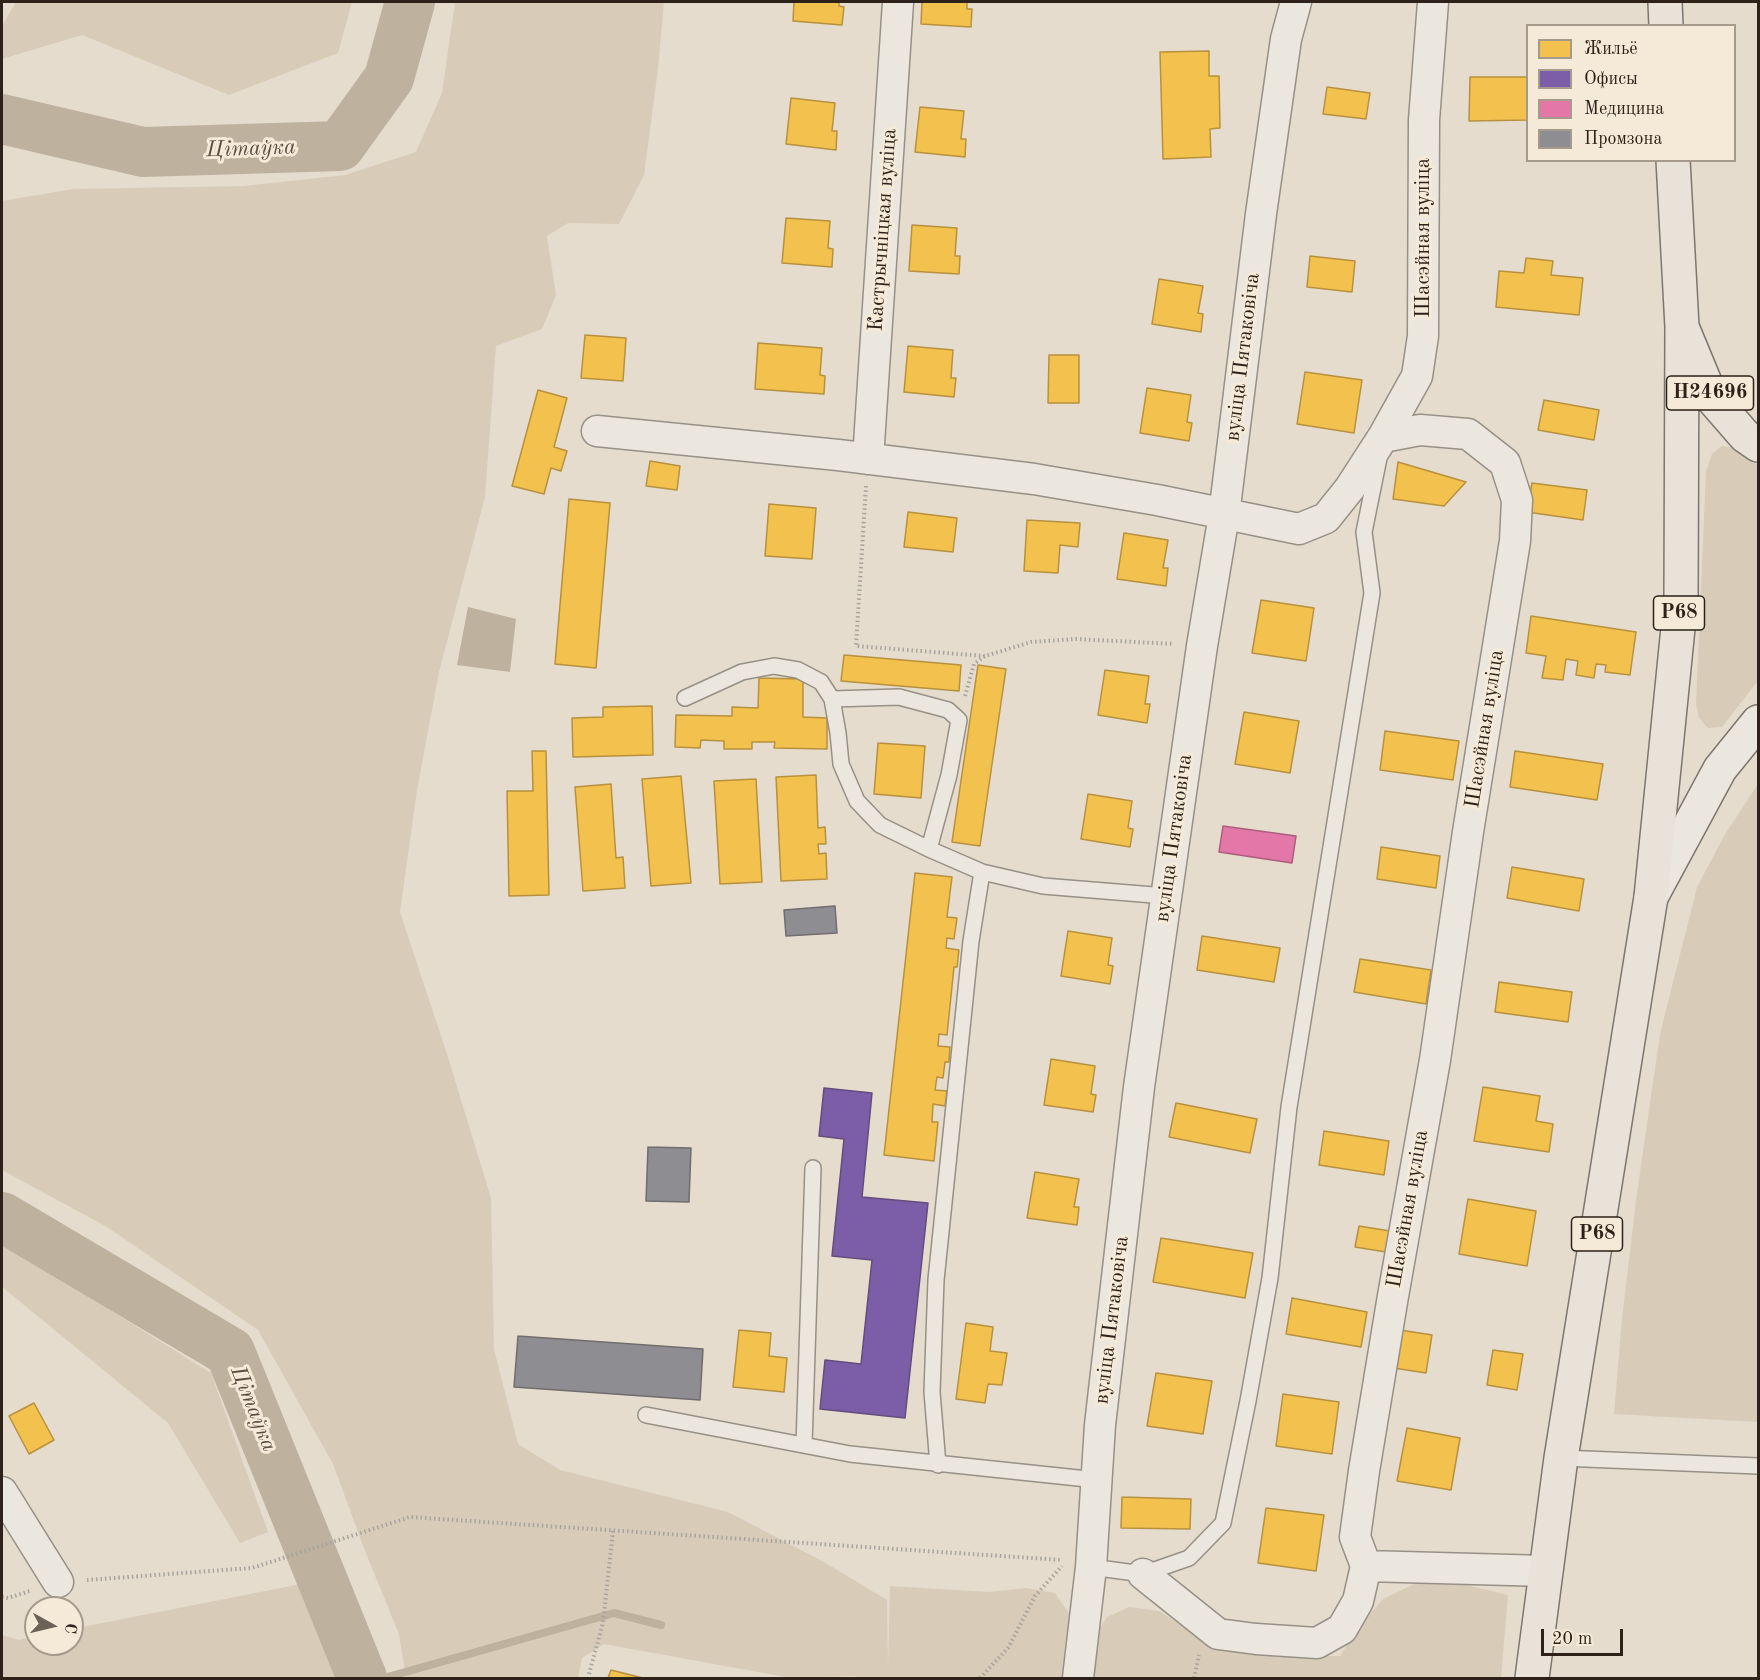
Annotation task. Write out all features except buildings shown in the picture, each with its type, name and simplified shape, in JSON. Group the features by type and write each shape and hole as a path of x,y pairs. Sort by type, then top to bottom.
{"main road":[{"path":"1665,2 1666,24"},
{"name":"Р68","path":"1532,1678 1561,1458 1651,897 1681,598 1682,327 1673,162"},
{"name":"Н24696","path":"1682,327 1712,397 1745,436 1758,445"},
{"path":"1651,897 1720,769 1758,722"}],"street":[{"name":"Кастрычніцкая вуліца","path":"868,459 898,2"},
{"name":"вуліца Пятаковіча","path":"1078,1678 1091,1567 1100,1425 1139,1087 1202,646 1224,515 1261,214 1286,39 1296,2"},
{"name":"Шасэйная вуліца","path":"1383,437 1417,376 1423,336 1424,120 1433,2"},
{"name":"Шасэйная вуліца","path":"1366,1566 1355,1537 1364,1471 1435,1060 1468,832 1515,541 1516,500 1505,463 1468,434 1420,430 1383,437"},
{"path":"597,431 1034,479 1158,500 1299,529 1326,518 1350,488 1383,437"},
{"path":"2,1492 58,1582"},
{"path":"1143,1574 1218,1634 1317,1643 1342,1629 1358,1600 1366,1566 1546,1571"}],"lane":[{"path":"1091,1567 1143,1574 1189,1558 1223,1523 1270,1278 1291,1096 1372,593 1364,532 1383,437"},
{"path":"685,698 742,672 774,666 798,670 821,682 832,699 841,764 857,801 880,825 982,872 1043,886 1166,896"},
{"path":"832,699 899,697 948,710 959,720 949,775 929,849"},
{"path":"938,1465 932,1392 936,1280 971,942 982,872"},
{"path":"804,1445 813,1168"},
{"path":"646,1414 850,1454 1097,1480"},
{"path":"1561,1458 1758,1466"}],"path":[{"path":"868,459 856,646 985,656"},
{"path":"959,720 974,664 985,656 1031,642 1076,639 1202,646"},
{"path":"58,1582 252,1568 410,1517 1067,1561 1035,1596 1008,1648 980,1678"},
{"path":"589,1674 603,1623 613,1531"}],"shaded area":[{"path":"16,2 352,2 338,53 229,95 82,35 2,59 2,26"},
{"path":"455,2 664,2 644,175 619,224 568,223 547,236 556,295 542,329 496,346 485,497 439,672 417,790 400,912 491,1198 494,1349 518,1444 560,1470 728,1512 824,1562 887,1600 888,1670 890,1586 989,1592 1026,1588 1055,1593 1070,1615 1064,1678 856,1678 856,1676 791,1678 604,1644 582,1658 578,1678 406,1678 399,1634 333,1464 258,1330 107,1227 2,1170 2,201 73,189 244,186 345,175 416,152 442,93"},
{"path":"1722,446 1735,448 1758,465 1758,681 1722,727 1708,728 1699,718 1696,704 1706,471 1712,454"},
{"path":"468,607 516,619 510,672 457,665"},
{"path":"1758,784 1758,1422 1614,1414 1636,1200 1660,1034 1697,887 1724,836"},
{"path":"2,1243 211,1373 268,1532 240,1543 168,1423 2,1287"},
{"path":"1416,1583 1462,1584 1508,1595 1501,1678 1092,1678 1094,1637 1107,1617 1129,1607 1159,1611 1187,1629 1265,1655 1340,1656 1358,1628 1383,1599"},
{"path":"301,1584 335,1678 2,1678 2,1635 19,1640 24,1639 24,1656 84,1656 84,1627"}],"waterway":[{"name":"Цітаўка","path":"2,119 143,152 340,146 389,78 410,2"},
{"name":"Цітаўка","path":"2,1217 230,1352 362,1678"},
{"path":"384,1678 614,1613 661,1625"}]}
